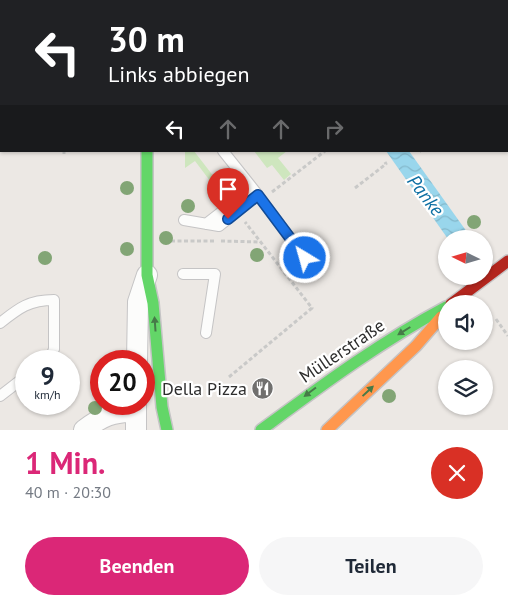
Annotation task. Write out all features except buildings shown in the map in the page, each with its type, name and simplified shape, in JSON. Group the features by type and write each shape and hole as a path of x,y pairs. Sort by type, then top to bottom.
{"main road":[{"path":"147,152 147,275 153,303 162,407 167,430"},
{"path":"463,295 505,263"},
{"name":"Müllerstraße","path":"261,430 317,388 416,323 438,312"},
{"name":"Müllerstraße","path":"327,430 416,346 438,321"}],"street":[{"path":"137,350 138,302 147,275"},
{"path":"84,430 99,419 109,415"}],"lane":[{"path":"225,152 316,272"},
{"path":"206,224 246,193"},
{"path":"184,220 219,226 258,195"},
{"path":"183,274 215,274 206,333"},
{"path":"0,323 24,306 34,302 54,300 54,350"},
{"path":"0,396 15,384"}],"path":[{"path":"276,189 324,152"},
{"path":"355,188 386,164 385,162"},
{"path":"229,377 312,308 240,216"},
{"path":"171,241 260,242"},
{"path":"496,319 508,336"}],"green space":[{"path":"185,152 195,152 231,199 226,202 195,161 185,168"},
{"path":"255,152 286,152 278,158 291,174 284,180 272,165 267,168"}],"water":[{"name":"Panke","path":"387,152 410,152 466,230 442,230"}],"pier":[{"path":"493,262 508,282 508,316 504,319 493,304 493,295 487,295 480,285 493,285"}],"traffic: fast":[{"path":"147,152 147,275 153,303 162,407 167,430"},
{"path":"261,430 374,350 438,312"}],"traffic: slow":[{"path":"327,430 416,346 438,320"}],"traffic: jam":[{"path":"463,295 508,261"}],"place":[{"name":"Della Pizza","path":"263,389"}],"route":[{"path":"228,219 258,195 305,258"}]}
